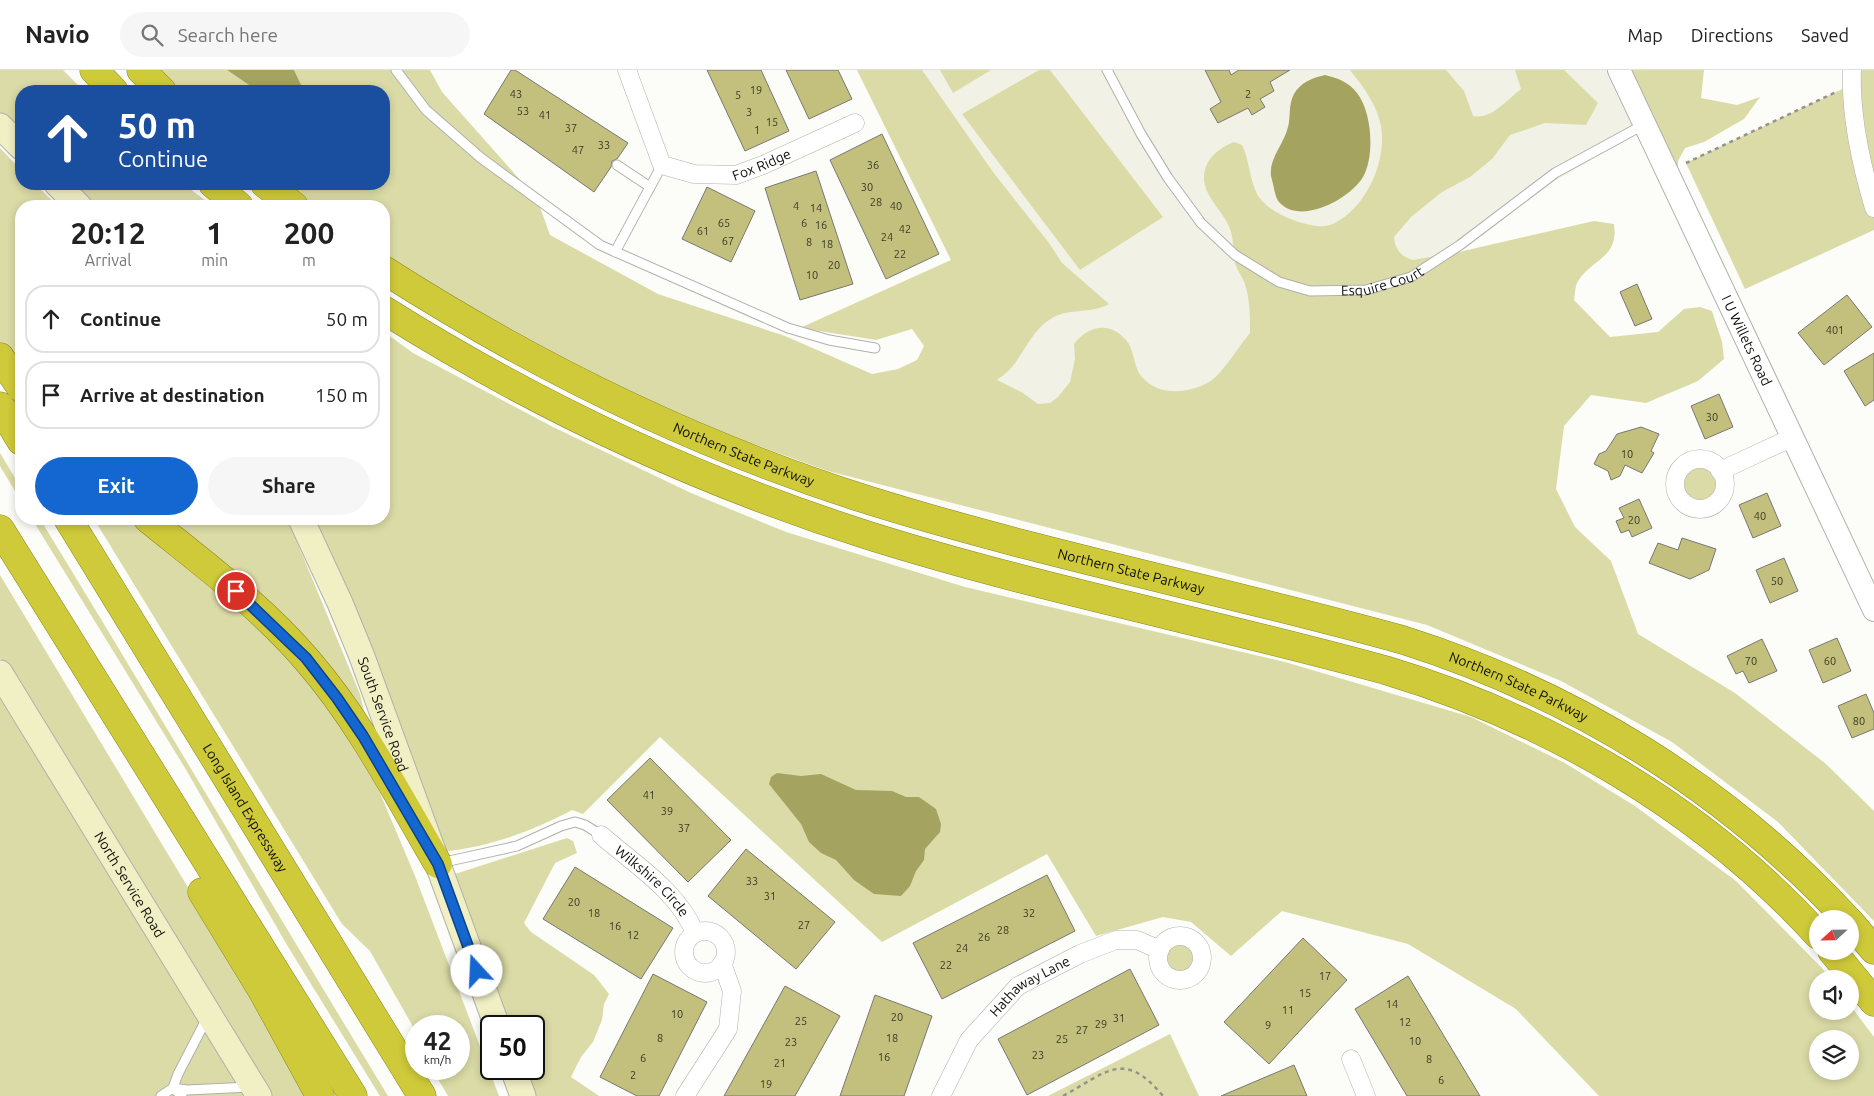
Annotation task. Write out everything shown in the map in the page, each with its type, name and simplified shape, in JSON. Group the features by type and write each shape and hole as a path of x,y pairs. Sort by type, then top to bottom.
{"highway":[{"path":"94,70 108,85"},
{"path":"141,70 156,85"},
{"path":"220,190 232,200"},
{"path":"273,190 286,200"},
{"name":"Northern State Parkway","path":"390,274 468,322 592,388 703,438 813,481 924,517 1404,640 1458,658 1506,678 1608,728 1678,773 1767,841 1838,910"},
{"path":"390,314 459,356 558,409 661,457 817,518 934,554 1385,670 1438,687 1492,708 1568,744 1617,772 1670,807 1750,871 1809,927"},
{"path":"0,357 15,379"},
{"path":"0,406 15,431"},
{"name":"Long Island Expressway","path":"72,525 422,1096"},
{"path":"155,525 236,591 306,658 363,736 438,864"},
{"path":"0,529 352,1096"},
{"path":"103,696 114,748 263,992 320,1096"},
{"path":"1859,932 1874,950"},
{"path":"1839,960 1874,1002"}],"main road":[{"path":"0,126 15,141"},
{"path":"64,190 73,200"},
{"name":"South Service Road","path":"304,525 361,654 493,1015"},
{"name":"North Service Road","path":"0,673 256,1091"},
{"path":"517,1080 523,1096"}],"street":[{"path":"627,70 662,165"},
{"name":"I U Willets Road","path":"1619,70 1791,438 1874,610"},
{"path":"1852,78 1863,169 1874,208"},
{"name":"Fox Ridge","path":"662,165 694,174 736,175 763,165 855,123"},
{"path":"1720,471 1791,438"},
{"name":"Wilkshire Circle","path":"601,835 677,901 689,919 695,933"},
{"name":"Wilkshire Circle","path":"709,931 721,938 725,950 722,963 717,968 705,972 698,971 688,964 685,958 686,943 695,933 709,931"},
{"name":"Hathaway Lane","path":"940,1096 969,1040 1018,986 1080,954 1116,940 1137,940 1160,950"},
{"name":"Wilkshire Circle","path":"685,1096 728,1029 732,991 722,963"},
{"path":"1351,1059 1366,1096"}],"lane":[{"path":"396,70 426,110 480,158 600,245 788,328 829,340 875,348"},
{"name":"Esquire Court","path":"1107,70 1141,134 1168,178 1201,223 1236,255 1279,282 1310,290 1366,290 1411,277 1460,245 1555,174 1645,124"},
{"path":"617,165 650,187"},
{"path":"615,252 662,165"},
{"path":"438,864 517,846 561,826 575,822 585,825 601,835"},
{"path":"162,1096 173,1088 178,1074 209,1014"},
{"path":"173,1088 186,1090 256,1091"},
{"path":"173,1088 182,1096"}],"path":[{"path":"1686,163 1852,78"},
{"path":"1063,1096 1115,1068 1126,1067 1140,1073 1163,1096"}],"shaded area":[{"path":"227,70 294,70 301,85 249,85"},
{"path":"857,70 1614,70 1643,130 1555,181 1459,252 1412,280 1213,390 1110,432 980,401 951,260"},
{"path":"1325,75 1347,83 1354,89 1362,101 1369,122 1370,134 1367,168 1357,185 1336,201 1324,207 1311,210 1299,211 1288,209 1279,202 1276,195 1271,166 1286,134 1294,94 1307,81"},
{"path":"777,773 801,776 821,774 856,790 892,791 906,797 919,797 936,809 941,824 940,832 925,849 924,860 916,871 910,886 901,896 874,894 854,880 836,860 821,853 809,842 801,824 769,784 771,777"}],"green space":[{"path":"0,70 63,70 78,85 15,85 15,131 0,117"},
{"path":"154,70 227,70 249,85 170,85"},
{"path":"294,70 430,70 442,92 537,199 550,235 658,294 785,336 872,374 898,369 917,360 924,346 912,329 876,340 800,328 951,260 857,70 922,70 993,172 1049,243 1062,263 1109,304 1095,309 1066,313 1052,318 1040,328 1012,367 997,380 1023,393 1038,404 1050,403 1058,397 1070,382 1075,359 1074,344 1092,330 1106,328 1119,333 1128,343 1142,377 1157,388 1176,391 1195,388 1212,380 1250,333 1248,296 1245,284 1235,263 1231,232 1225,218 1211,199 1205,185 1204,178 1207,165 1213,155 1223,147 1234,142 1242,145 1258,196 1269,207 1296,221 1316,226 1325,226 1345,217 1355,207 1372,182 1381,154 1382,140 1379,118 1369,96 1350,70 1446,70 1464,91 1473,116 1480,116 1492,112 1521,89 1515,70 1564,70 1598,103 1586,125 1545,123 1510,135 1492,159 1470,177 1442,192 1411,217 1394,237 1396,245 1402,255 1413,260 1459,252 1594,221 1614,224 1615,235 1613,244 1604,257 1584,273 1578,281 1574,300 1610,337 1658,332 1684,309 1700,307 1712,311 1722,342 1724,359 1698,381 1646,403 1591,395 1564,426 1556,489 1575,527 1611,561 1638,634 1735,693 1826,764 1874,811 1874,921 1778,822 1672,742 1561,681 1427,625 828,471 709,428 558,359 449,297 390,260 390,200 303,200 291,190 390,190 390,85 301,85"},
{"path":"940,70 991,70 953,93"},
{"path":"1039,70 1050,70 1163,217 1080,270 962,114"},
{"path":"1624,70 1704,70 1701,98 1737,105 1760,97 1744,119 1704,142 1685,148 1678,161 1678,177"},
{"path":"1852,70 1874,70 1874,230 1745,289 1686,163 1851,85"},
{"path":"0,148 15,164 15,190 41,190 52,200 15,200 15,363 0,342"},
{"path":"75,190 191,190 205,200 86,200"},
{"path":"390,336 413,353 553,427 691,493 786,532 965,587 1285,662 1471,717 1563,762 1635,806 1736,881 1809,955 1809,960 1814,960 1822,968 1823,970 1809,970 1809,1020 1859,1020 1859,1017 1874,1037 1874,1096 1599,1096 1516,1009 1408,944 1282,911 1231,956 1191,922 1163,917 1096,936 1047,854 882,942 660,737 583,814 572,810 495,842 447,851 440,845 312,525 390,525"},
{"path":"0,453 15,478 15,491 0,466"},
{"path":"1695,460 1705,460 1714,464 1720,470 1723,475 1723,493 1714,504 1705,508 1695,508 1686,504 1680,498 1676,489 1676,479 1680,470 1686,464"},
{"path":"36,525 44,525 388,1096 380,1096 287,945 185,768"},
{"path":"98,525 140,525 267,634 329,706 369,767 415,876 468,1015 406,1015 370,951 342,924"},
{"path":"173,525 289,525 360,694 369,732"},
{"path":"0,575 216,934 306,1096 269,1096 100,824 0,658"},
{"path":"0,673 259,1096 0,1096"},
{"path":"567,838 573,841 577,853 555,863 524,923 531,932 594,975 609,994 604,1004 602,1020 593,1042 581,1057 571,1077 599,1096 536,1096 530,1080 545,1080 545,1015 506,1015 452,875"},
{"path":"1180,936 1192,940 1198,946 1202,958 1198,970 1192,976 1180,980 1168,976 1162,970 1158,958 1162,946 1168,940"},
{"path":"470,1020 480,1046 480,1080 493,1080 499,1096 448,1096 439,1080 470,1080"},
{"path":"1170,1034 1199,1096 1048,1096"}],"building":[{"path":"511,70 515,70 628,143 617,159 612,161 611,167 594,192 484,114"},
{"path":"707,70 761,70 789,131 745,151"},
{"path":"786,70 838,70 852,99 809,119"},
{"path":"1205,70 1229,70 1231,75 1239,70 1290,70 1270,82 1274,91 1260,99 1265,107 1252,115 1248,108 1218,123 1210,109 1221,102"},
{"path":"882,134 939,254 886,279 830,160"},
{"path":"816,171 853,284 800,300 765,188"},
{"path":"707,187 755,211 731,262 682,239"},
{"path":"1637,284 1652,319 1635,326 1620,292"},
{"path":"1847,295 1872,327 1824,365 1798,333"},
{"path":"1874,353 1874,400 1865,406 1844,371"},
{"path":"1719,394 1733,427 1705,439 1691,406"},
{"path":"1641,427 1659,434 1651,451 1654,453 1642,473 1625,465 1620,476 1611,480 1608,471 1594,464 1599,454 1606,451 1617,434"},
{"path":"1767,493 1781,526 1753,538 1739,505"},
{"path":"1639,499 1652,528 1632,537 1629,530 1621,533 1616,521 1624,518 1619,508"},
{"path":"1682,538 1716,549 1709,570 1690,579 1649,563 1658,543 1678,550"},
{"path":"1784,558 1798,591 1770,603 1756,570"},
{"path":"1837,638 1851,671 1823,683 1809,650"},
{"path":"1762,639 1777,671 1749,683 1743,671 1736,674 1727,656"},
{"path":"1866,694 1874,713 1874,729 1852,738 1838,706"},
{"path":"650,758 731,840 688,882 607,800"},
{"path":"746,849 835,922 796,969 708,896"},
{"path":"575,867 673,928 641,979 543,919"},
{"path":"1047,875 1075,931 942,999 913,943"},
{"path":"1303,938 1347,980 1269,1064 1224,1022"},
{"path":"1130,969 1159,1025 1027,1095 998,1039"},
{"path":"653,974 707,1002 659,1096 637,1096 600,1077"},
{"path":"1408,976 1480,1096 1407,1096 1355,1009"},
{"path":"785,986 840,1016 795,1096 724,1096"},
{"path":"875,995 932,1016 904,1096 840,1096"},
{"path":"1294,1065 1307,1096 1221,1096"}],"route":[{"path":"236,591 274,625 306,658 363,736 438,864 477,971"}]}
